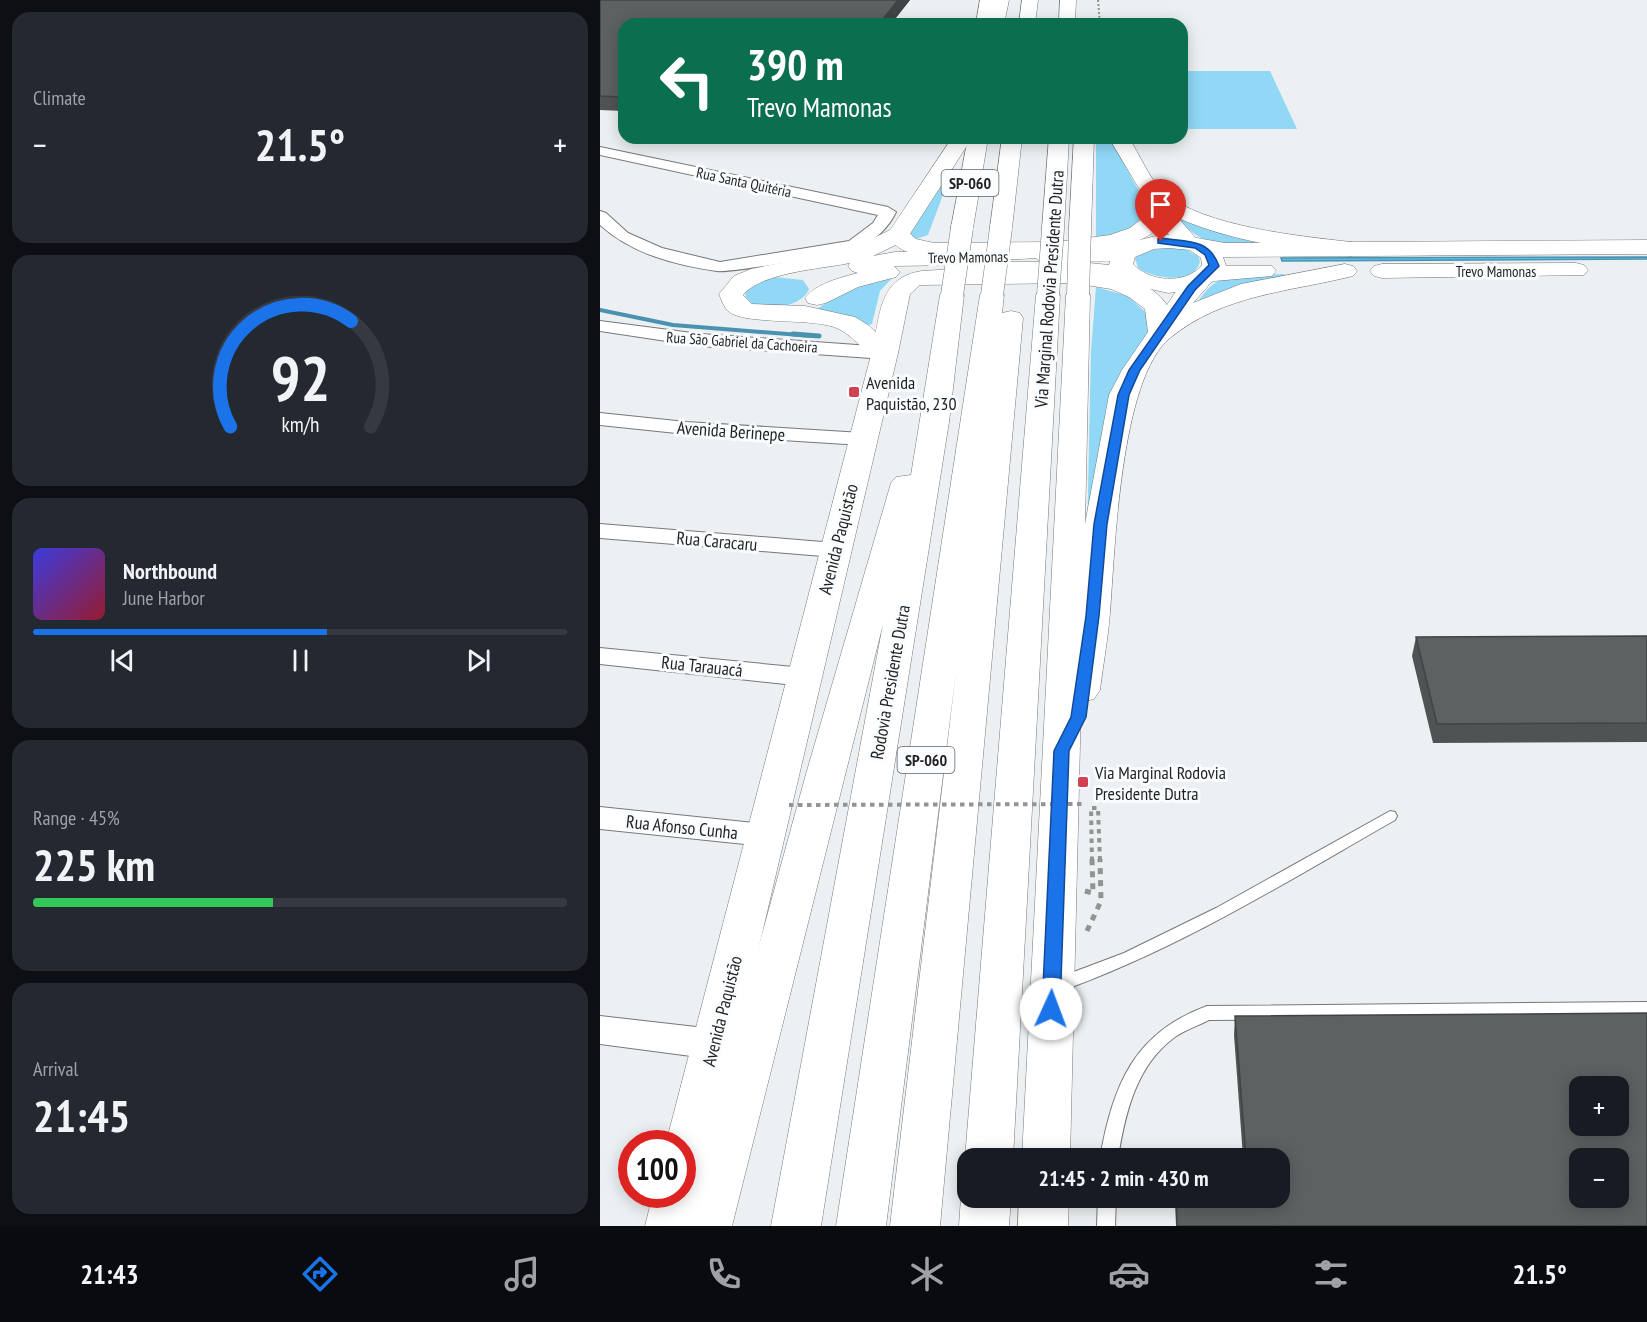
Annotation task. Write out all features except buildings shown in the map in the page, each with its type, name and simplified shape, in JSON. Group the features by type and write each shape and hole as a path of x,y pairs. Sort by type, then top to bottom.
{"main road":[{"path":"1028,18 1030,0"},
{"path":"1042,18 1044,0"},
{"path":"1067,18 1068,0"},
{"path":"986,18 990,1"},
{"path":"990,1 994,18"},
{"path":"731,299 732,291 742,281 759,274 796,272 858,255 898,235 959,144"},
{"name":"Rodovia Presidente Dutra","path":"796,1226 935,422 952,294 977,144"},
{"name":"SP-060","path":"915,1226 1033,295 1011,229 1012,144"},
{"name":"SP-060","path":"1011,229 1029,144"},
{"name":"Via Marginal Rodovia Presidente Dutra","path":"990,1148 1033,295 1053,229 1059,144"},
{"path":"1046,1148 1061,751 1033,295 1080,229 1084,144"},
{"path":"1061,751 1078,717 1092,616 1100,524 1124,395 1135,370 1191,288 1205,276 1215,262 1210,253 1194,245 1174,229 1123,144"},
{"path":"898,235 910,245 948,251 1106,245 1138,233 1151,223 1155,210 1153,196"},
{"path":"1153,196 1196,219 1237,233 1291,243 1348,260"},
{"name":"Trevo Mamonas","path":"796,272 839,271 895,259 1111,254 1161,241 1226,250 1348,260 1600,270"},
{"name":"Trevo Mamonas","path":"785,312 806,305 858,280 902,270 1094,269 1163,284 1187,283 1205,276 1273,271 1348,260 1647,247"},
{"path":"1130,249 1124,254 1121,265 1131,276"},
{"path":"1161,333 1208,305 1238,293 1289,280 1348,260"},
{"path":"720,267 726,282 725,293 737,306 749,312 785,312 832,319 851,325 868,336 876,347 885,353"},
{"path":"796,272 819,281 822,286 817,298"},
{"name":"Avenida Paquistão","path":"693,1130 885,353 898,291 913,279 919,278 1064,276 1106,281 1140,293 1155,304 1160,315 1161,333"},
{"name":"SP-060","path":"861,1226 1033,295"},
{"path":"707,1226 825,774 899,505 909,474 935,422"},
{"path":"670,1226 674,1208"},
{"path":"984,1226 985,1208"},
{"path":"1043,1226 1044,1208"}],"street":[{"name":"Rua Santa Quitéria","path":"600,151 887,212 879,226 854,245 720,267"},
{"path":"600,216 622,236 656,252 720,267"},
{"name":"Rua São Gabriel da Cachoeira","path":"600,326 700,340 885,353"},
{"name":"Avenida Berinepe","path":"600,419 686,428 862,439"},
{"name":"Rua Caracaru","path":"600,531 835,550"},
{"name":"Rua Tarauacá","path":"600,656 804,677"},
{"name":"Rua Afonso Cunha","path":"600,818 765,836"},
{"path":"600,1030 714,1044"}],"lane":[{"path":"1052,988 1129,958 1211,918 1390,816"},
{"path":"1111,1148 1117,1110 1138,1066 1167,1034 1207,1013 1647,1009"},
{"path":"1106,1226 1107,1208"}],"path":[{"path":"1098,0 1100,18"},
{"path":"789,804 1085,804 1085,870"},
{"path":"1085,881 1085,892 1093,892 1091,808 1098,808 1101,901"}],"shaded area":[{"path":"1188,71 1270,71 1297,129 1188,129"},
{"path":"1096,144 1113,144 1147,206 1144,221 1120,234 1096,241"},
{"path":"956,160 928,235 913,240 910,238 910,228"},
{"path":"1178,215 1282,244 1239,246 1212,242 1189,230 1178,219"},
{"path":"1164,247 1185,249 1198,256 1200,261 1196,269 1182,277 1172,278 1153,275 1138,268 1135,258 1146,250"},
{"path":"1647,257 1647,259 1282,261 1281,258"},
{"path":"895,275 880,291 872,324 866,326 817,309 843,291"},
{"path":"1242,275 1286,275 1285,277 1194,308 1212,285 1221,279"},
{"path":"775,277 803,280 809,289 798,301 780,306 761,306 746,300 745,291 749,286"},
{"path":"1096,287 1128,296 1153,319 1087,537 1091,351"}],"waterway":[{"path":"600,310 673,325 813,336"},
{"path":"793,334 819,336"}],"place":[{"name":"Avenida Paquistão, 230","path":"854,392"},
{"name":"Via Marginal Rodovia Presidente Dutra","path":"1083,782"}],"route":[{"path":"1051,1009 1061,751 1078,717 1092,616 1100,524 1113,444 1124,395 1135,370 1191,288 1212,270 1215,262 1210,253 1198,246 1161,241"}]}
